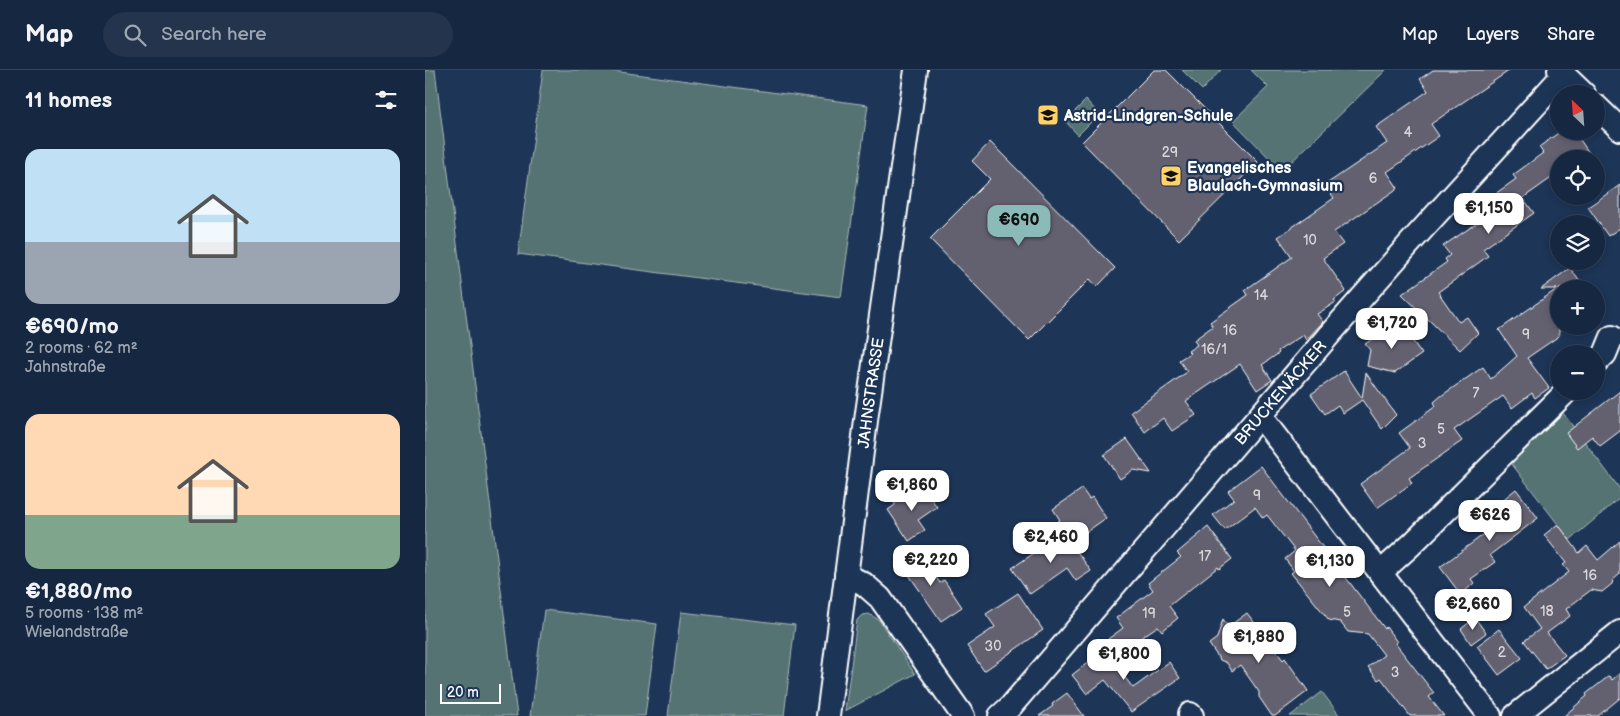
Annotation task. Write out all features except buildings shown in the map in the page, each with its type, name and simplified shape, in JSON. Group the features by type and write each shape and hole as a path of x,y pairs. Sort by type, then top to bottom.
{"street":[{"name":"JAHNSTRASSE","path":"828,716 845,575 916,70"},
{"path":"1562,72 1575,85"},
{"name":"BRUCKENÄCKER","path":"1000,716 1011,706 1416,236 1562,72"},
{"path":"1605,115 1620,129"},
{"path":"1605,354 1612,337"},
{"path":"1380,572 1411,545 1558,400"},
{"path":"1260,416 1490,716"},
{"path":"845,575 864,584 881,598 963,716"},
{"path":"1515,716 1620,632"}],"green space":[{"path":"425,70 435,70 517,716 425,716"},
{"path":"543,70 605,70 868,105 841,297 518,254"},
{"path":"1182,70 1221,70 1202,90"},
{"path":"1251,70 1386,70 1282,171 1233,121 1268,87"},
{"path":"1086,100 1099,114 1078,135 1065,121"},
{"path":"1563,413 1620,489 1620,498 1570,540 1511,463"},
{"path":"544,610 657,624 645,716 530,716"},
{"path":"681,612 795,625 784,716 668,716"},
{"path":"869,614 879,620 915,674 845,711 857,620 862,615"},
{"path":"1322,692 1340,716 1290,716"}],"place":[{"name":"Astrid-Lindgren-Schule","path":"1048,115"},
{"name":"Evangelisches Blaulach-Gymnasium","path":"1171,176"}]}
